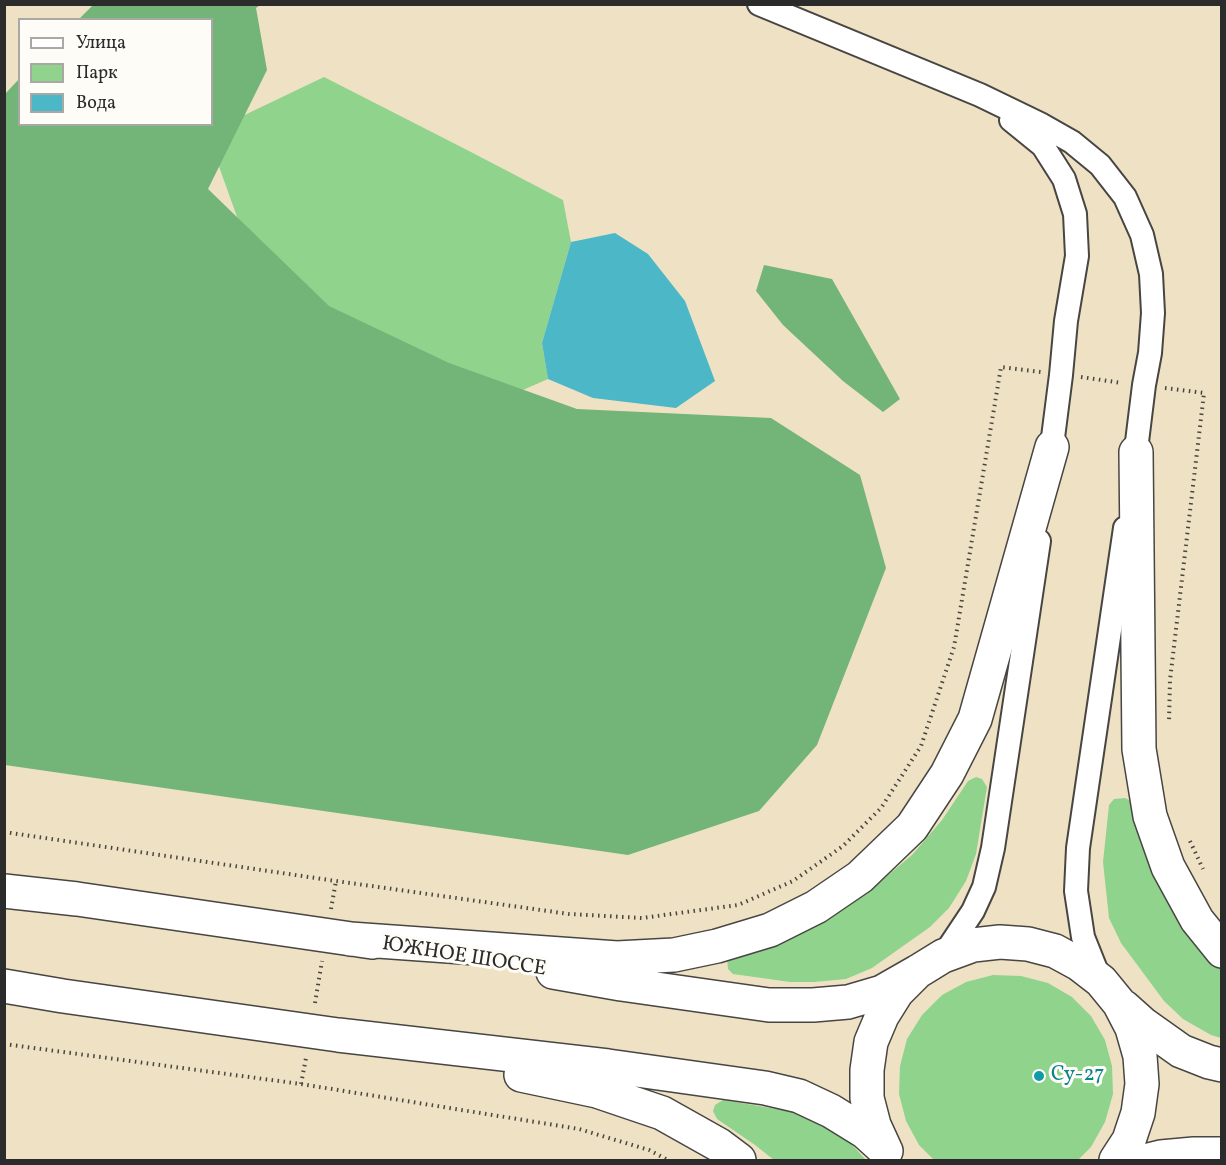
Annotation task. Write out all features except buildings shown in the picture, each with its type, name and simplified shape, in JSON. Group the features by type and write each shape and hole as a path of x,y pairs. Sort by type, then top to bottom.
{"main road":[{"path":"338,937 617,958 674,955 717,946 770,930 816,907 860,877 912,827 947,774 975,719 1052,447"},
{"path":"1136,452 1139,749 1148,805 1168,867 1197,921 1221,951"},
{"name":"ЮЖНОЕ ШОССЕ","path":"4,891 77,899 338,937 621,984 769,1005 848,1002 882,992 930,964 973,945 1000,942 1028,944 1055,951 1079,964 1143,1024 1181,1051 1221,1065"},
{"name":"ЮЖНОЕ ШОССЕ","path":"889,1156 874,1125 867,1098 867,1070 871,1042 882,1016 897,992 930,964"},
{"name":"ЮЖНОЕ ШОССЕ","path":"4,986 324,1033 608,1066 765,1088 799,1096 831,1111 865,1132 889,1156"},
{"name":"ЮЖНОЕ ШОССЕ","path":"1110,992 1132,1028 1140,1056 1142,1084 1138,1113 1129,1140 1116,1161"},
{"path":"324,1033 597,1092 662,1113 719,1145 739,1161"},
{"path":"1149,1161 1161,1157 1221,1154"}],"street":[{"path":"759,4 981,95 1071,142 1100,165 1125,197 1142,236 1150,274 1152,313 1150,353 1078,848 1076,891 1083,936 1110,992"},
{"path":"930,964 973,911 984,887 993,848 1052,447 1066,321 1077,256 1075,214 1064,179 1043,146 981,95"},
{"path":"4,883 77,899"},
{"path":"4,992 63,996"}],"path":[{"path":"4,832 569,914 642,918 738,905 793,881 843,846 881,808 921,746 954,647 1001,367 1204,393 1170,680 1168,732"},
{"path":"1187,832 1204,871"},
{"path":"301,1084 324,1033 338,937 336,881"},
{"path":"4,1044 301,1084 579,1129 650,1150 668,1161"}],"green space":[{"path":"94,4 260,5 256,8 267,70 208,189 329,306 449,363 577,409 771,418 860,475 886,568 817,745 759,811 628,855 5,765 5,94 18,80 18,126 213,126 213,18 80,18"},
{"path":"324,77 563,200 571,242 542,343 548,379 468,414 316,344 246,242 207,133"},
{"path":"764,265 832,279 900,399 883,412 843,381 783,325 756,291"},
{"path":"976,777 982,779 987,787 976,854 966,881 949,908 930,927 872,968 846,979 790,982 733,974 728,969 727,958 829,916 875,886 912,855 942,820 968,781"},
{"path":"1125,798 1131,801 1221,964 1221,1038 1183,1019 1164,1001 1121,943 1109,918 1103,862 1109,805 1114,799"},
{"path":"993,975 1021,976 1048,983 1072,997 1091,1016 1105,1040 1112,1066 1113,1094 1105,1122 1091,1147 1078,1160 934,1160 919,1145 906,1121 899,1094 900,1066 907,1039 922,1015 942,995 966,982"},
{"path":"723,1100 789,1111 817,1120 844,1136 866,1160 774,1160 717,1119 713,1111 715,1105"}],"water":[{"path":"615,233 648,254 685,301 715,381 676,408 593,398 548,379 542,343 571,242"}],"place":[{"name":"Су-27","path":"1039,1076"}]}
